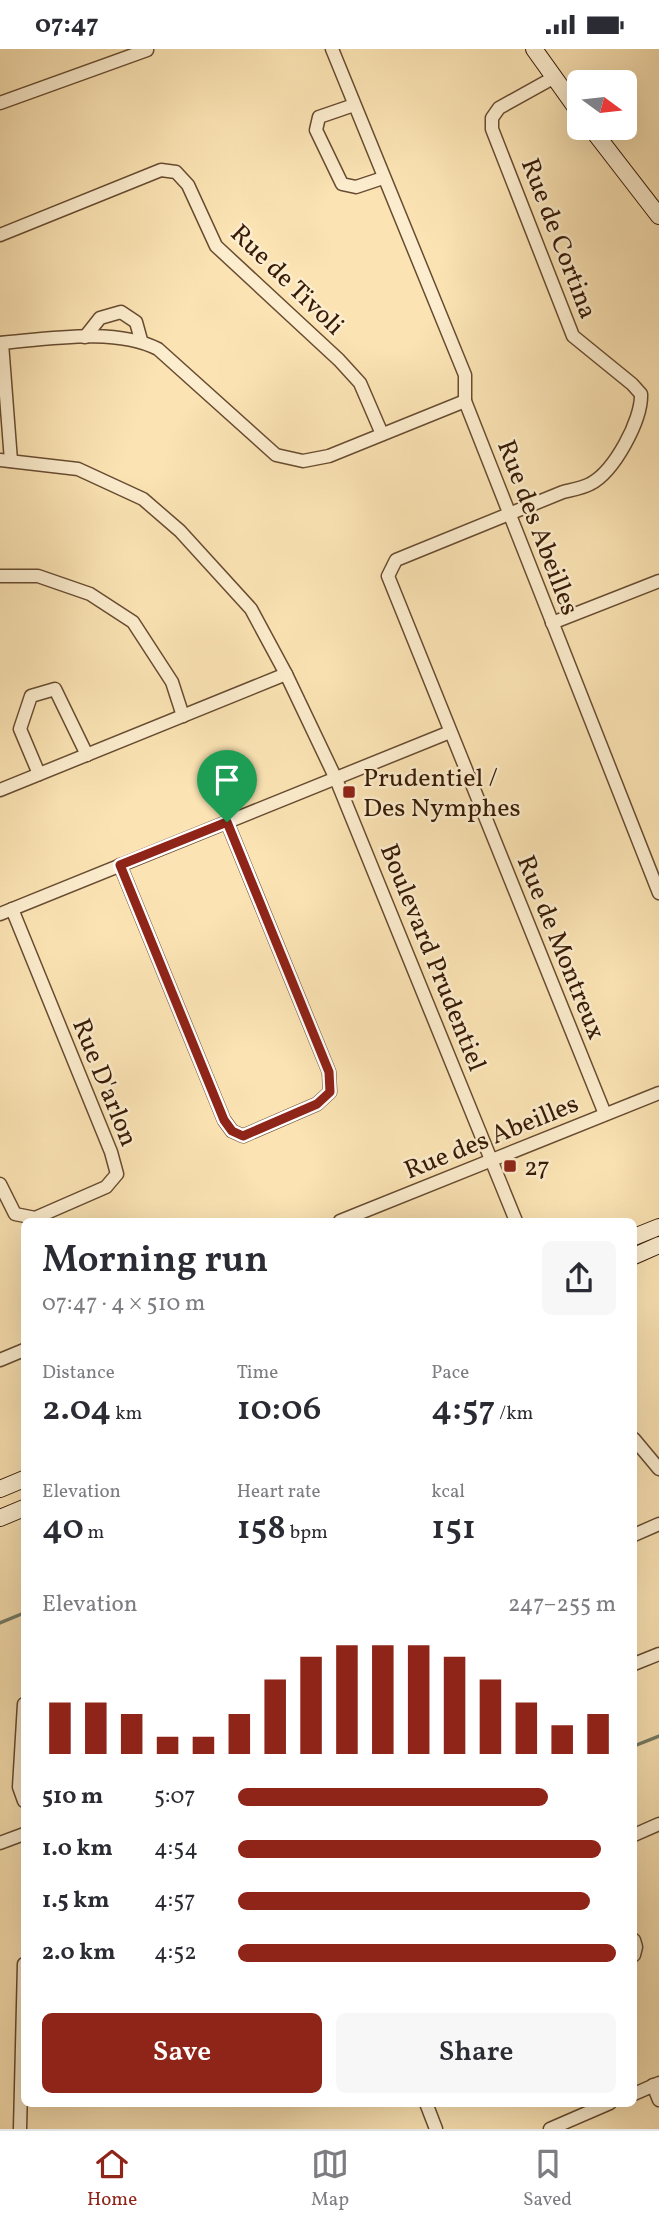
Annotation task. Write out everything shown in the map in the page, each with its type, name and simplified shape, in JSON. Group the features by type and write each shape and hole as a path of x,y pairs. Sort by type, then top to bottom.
{"street":[{"path":"0,103 148,49"},
{"name":"Rue des Abeilles","path":"332,49 465,375 465,401 659,893"},
{"path":"534,49 567,96"},
{"name":"Rue de Cortina","path":"510,516 563,492 590,485 621,452 641,404 641,394 632,384 573,336 492,129 492,118 499,108 553,78"},
{"path":"354,105 319,117 316,130 342,184 356,187 383,178"},
{"path":"600,140 659,216"},
{"name":"Rue de Tivoli","path":"0,235 161,170 176,172 188,185 216,246 339,360 360,383 382,434"},
{"path":"85,337 100,318 121,312 136,322 141,340"},
{"path":"6,461 1,343 85,337 141,340 158,349 276,455 303,460 329,456 465,401"},
{"name":"Boulevard Prudentiel","path":"6,461 78,469 143,499 180,531 251,609 337,779 515,1218"},
{"name":"Rue de Montreux","path":"510,516 396,560 388,576 605,1114"},
{"path":"0,576 38,576 90,594 133,622 172,682 183,716"},
{"path":"552,623 659,581"},
{"path":"0,790 286,674"},
{"path":"39,774 20,729 32,696 55,689 87,755"},
{"path":"6,911 450,732"},
{"path":"120,865 224,1120 232,1131 243,1136 317,1104 330,1092 330,1082 329,1072 227,822"},
{"name":"Rue D'arlon","path":"0,1184 15,1214 35,1218 106,1187 117,1174 111,1152 6,911"},
{"name":"Rue des Abeilles","path":"347,1218 659,1093"},
{"path":"637,1236 659,1227"},
{"path":"637,1255 659,1246"},
{"path":"0,1360 21,1351"},
{"path":"637,1443 659,1469"},
{"path":"0,1489 21,1480"},
{"path":"0,1518 21,1509"},
{"path":"637,1534 659,1524"},
{"path":"637,1663 659,1654"},
{"path":"21,1754 21,1793"},
{"path":"637,1834 659,1824"},
{"path":"0,1843 21,1835"},
{"path":"637,2093 656,2084 659,2100"},
{"path":"20,2129 21,2088"},
{"path":"428,2107 436,2129"},
{"path":"550,2129 601,2107"}],"waterway":[{"path":"0,1623 21,1614"},
{"path":"637,1745 659,1736"}],"place":[{"name":"Prudentiel / Des Nymphes","path":"349,792"},
{"name":"27","path":"510,1166"}],"route":[{"path":"227,822 329,1072 330,1092 317,1104 243,1136 232,1131 224,1120 120,865 227,822"}]}
